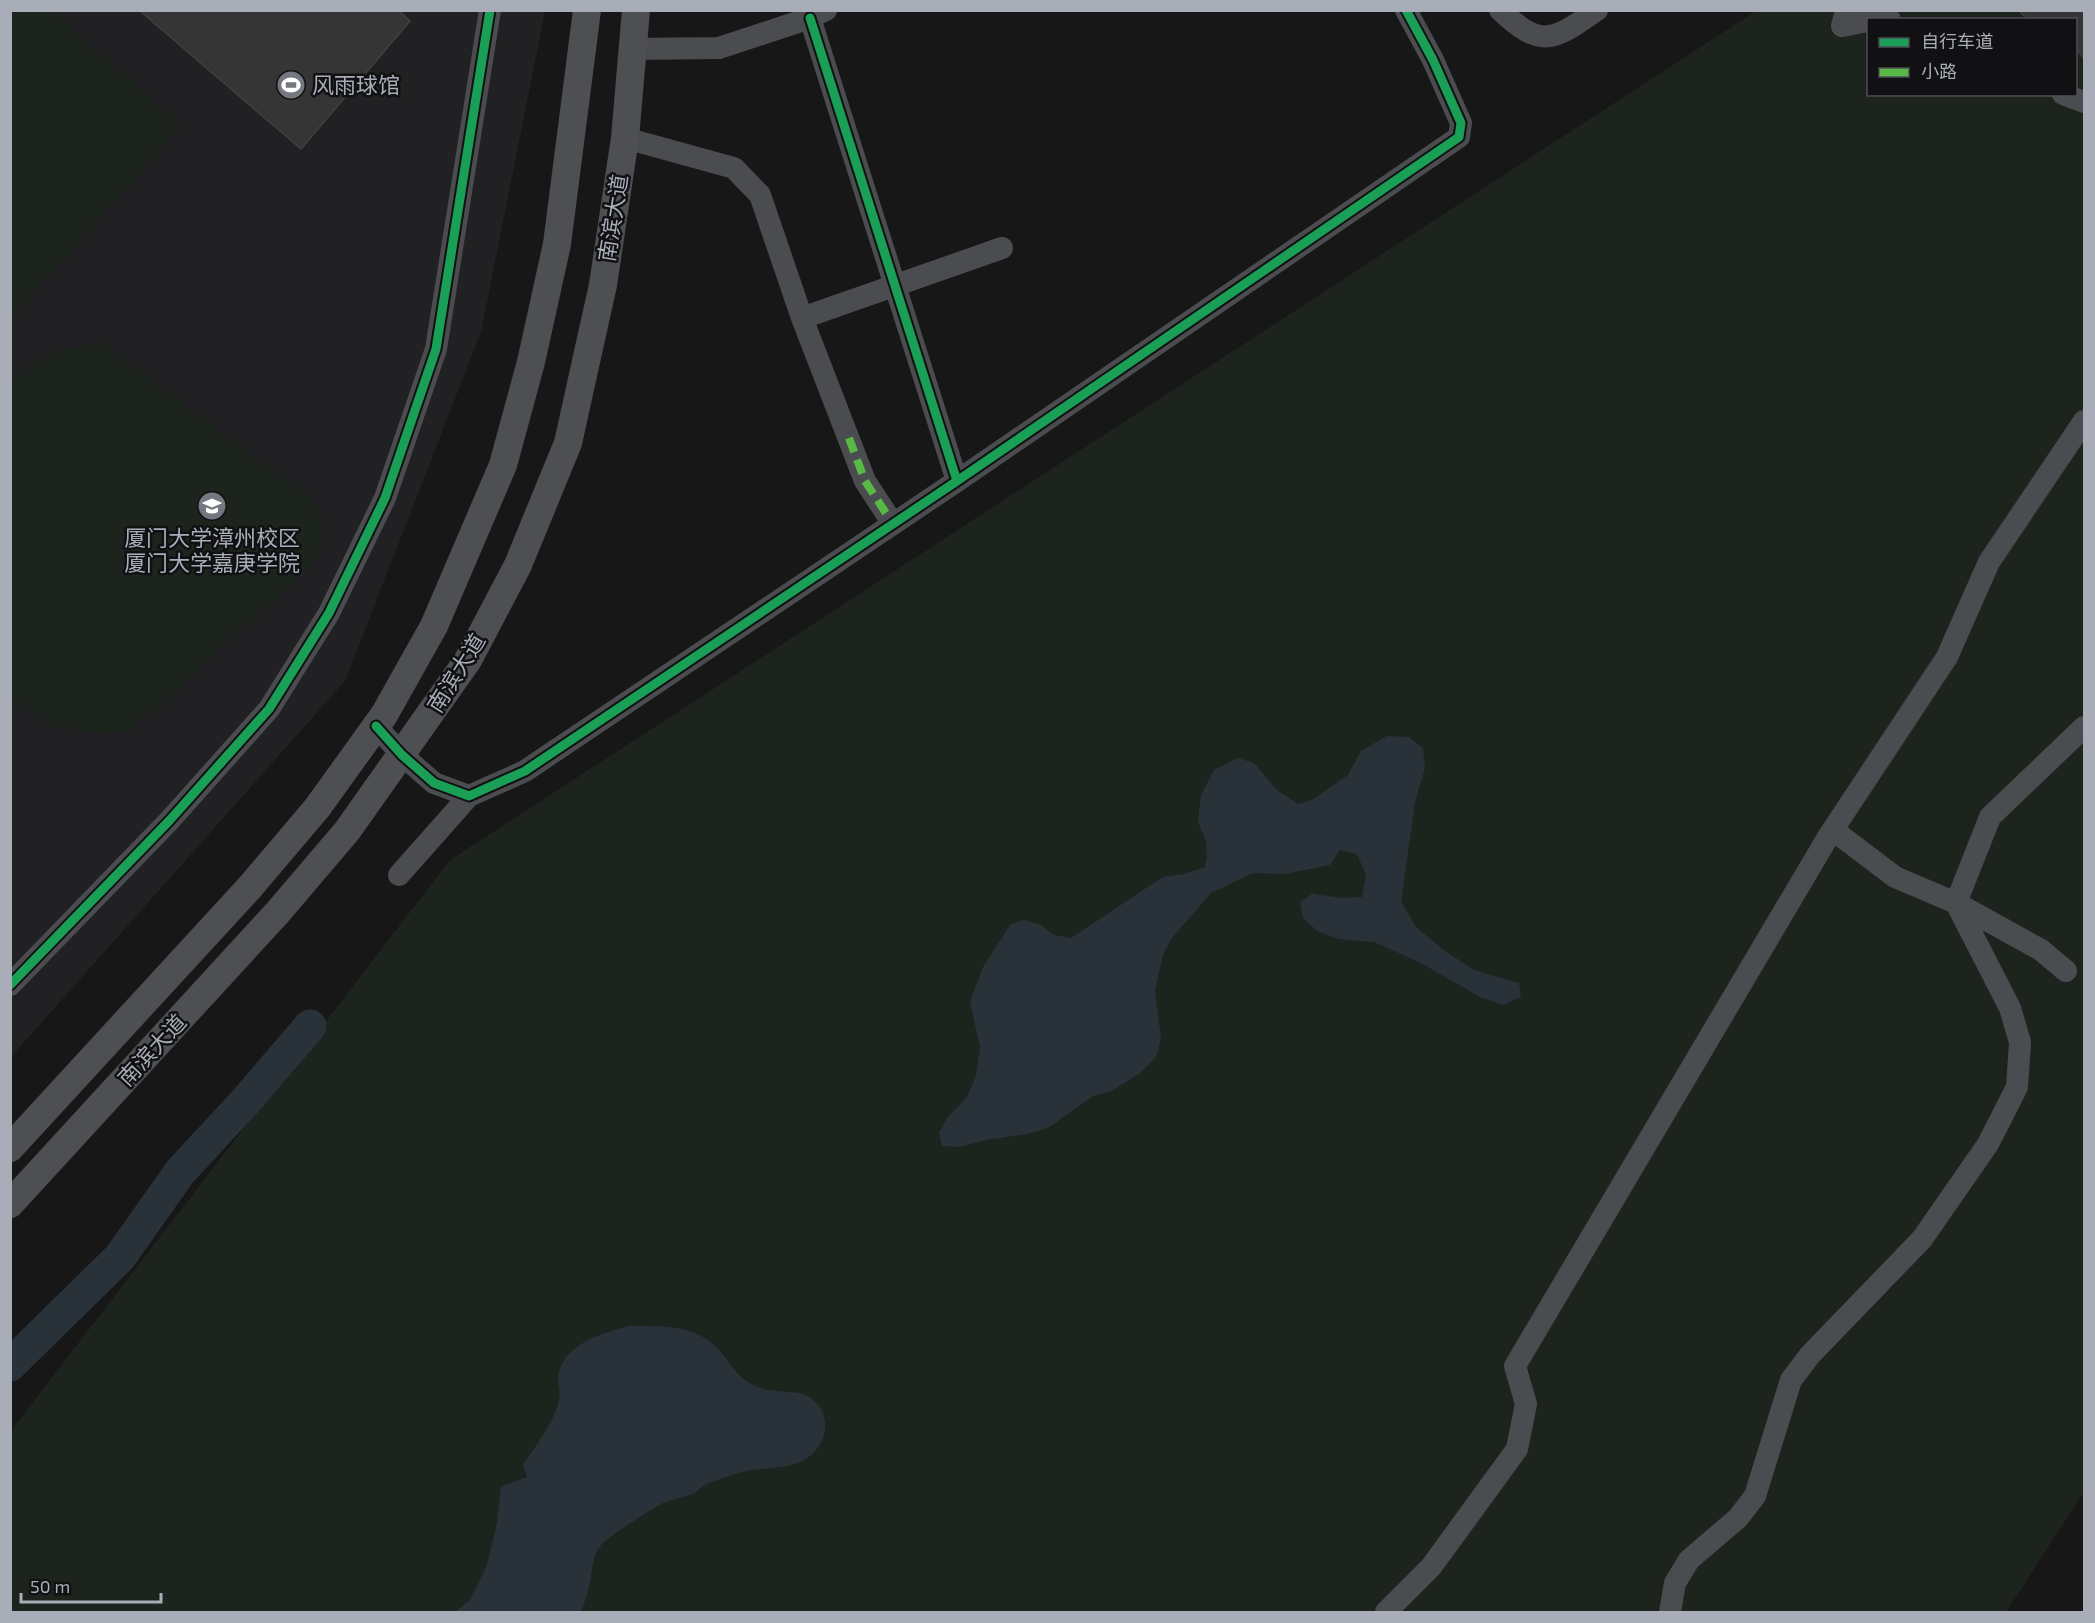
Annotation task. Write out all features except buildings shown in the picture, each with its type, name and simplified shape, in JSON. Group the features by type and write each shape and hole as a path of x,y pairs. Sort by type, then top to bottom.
{"main road":[{"name":"南滨大道","path":"10,1148 250,887 317,808 384,715 434,626 502,465 531,362 557,244 587,10"},
{"name":"南滨大道","path":"10,1204 278,912 347,831 468,660 518,565 568,443 603,285 625,138 636,10"}],"street":[{"path":"15,971 169,821 269,709 329,614 385,498 436,349 490,10"},
{"path":"399,875 468,796 525,771 957,481 1459,137 1461,123 1433,60 1406,10"},
{"path":"1500,10 1519,28 1537,36 1558,35 1597,10"},
{"path":"1846,10 1842,26 1867,20"},
{"path":"632,50 719,48 818,14 895,285 957,481"},
{"path":"2068,96 2085,102"},
{"path":"625,138 734,168 760,195 802,318 865,481 893,524"},
{"path":"802,318 1002,248"},
{"path":"1386,1612 1431,1568 1517,1449 1526,1404 1515,1366 1833,830 1947,657 1989,562 2085,422"},
{"path":"376,726 402,755 434,783 468,796"},
{"path":"1670,1612 1675,1583 1689,1560 1738,1518 1755,1496 1791,1380 1810,1355 1922,1239 1988,1144 2016,1087 2020,1042 2010,1008 1956,903 1990,817 2085,727"},
{"path":"1833,830 1895,877 1956,903 2041,950 2066,971"}],"shaded area":[{"name":"厦门大学漳州校区 厦门大学嘉庚学院","path":"11,11 545,11 481,332 345,681 11,1057"},
{"path":"16,11 53,11 182,126 11,319 10,17"},
{"path":"1756,11 2084,11 2084,1492 2006,1612 11,1612 10,1432 450,860"},
{"path":"100,343 311,497 321,522 322,536 315,562 162,703 128,732 95,734 52,725 15,702 11,697 10,379 58,350"},
{"path":"1387,736 1409,737 1423,748 1425,768 1415,802 1401,902 1416,927 1445,951 1474,970 1519,983 1521,997 1503,1005 1480,997 1421,963 1374,942 1339,939 1317,931 1303,918 1300,902 1312,894 1342,898 1362,897 1366,875 1357,854 1340,850 1330,865 1284,874 1253,873 1211,893 1171,939 1163,955 1155,990 1161,1039 1156,1057 1140,1073 1112,1091 1093,1096 1048,1128 960,1147 942,1146 939,1132 948,1117 967,1097 976,1076 980,1047 970,1002 982,969 1010,925 1024,920 1041,925 1054,935 1071,938 1163,877 1184,874 1205,867 1206,841 1198,822 1201,795 1214,770 1238,758 1254,763 1277,790 1298,804 1312,800 1348,775 1361,751"},
{"path":"629,1326 669,1327 693,1332 715,1346 748,1382 767,1390 798,1393 809,1397 817,1403 825,1420 823,1438 818,1447 812,1454 797,1463 742,1472 712,1482 693,1494 663,1503 621,1529 598,1549 581,1612 455,1612 470,1600 487,1565 497,1523 501,1487 527,1477 523,1465 544,1434 557,1409 560,1397 558,1377 567,1356 585,1342"}],"waterway":[{"path":"10,1365 120,1257 180,1172 244,1103 310,1026"}],"marked path":[{"path":"849,438 865,481 893,524"}],"cycle path":[{"path":"10,985 169,821 269,709 329,613 385,498 436,349 490,10"},
{"path":"376,726 402,755 434,783 469,796 525,771 957,481 1459,137 1461,123 1433,60 1406,10"},
{"path":"810,18 957,481"}],"place":[{"name":"风雨球馆","path":"291,85"},
{"name":"厦门大学漳州校区 厦门大学嘉庚学院","path":"212,506"}]}
